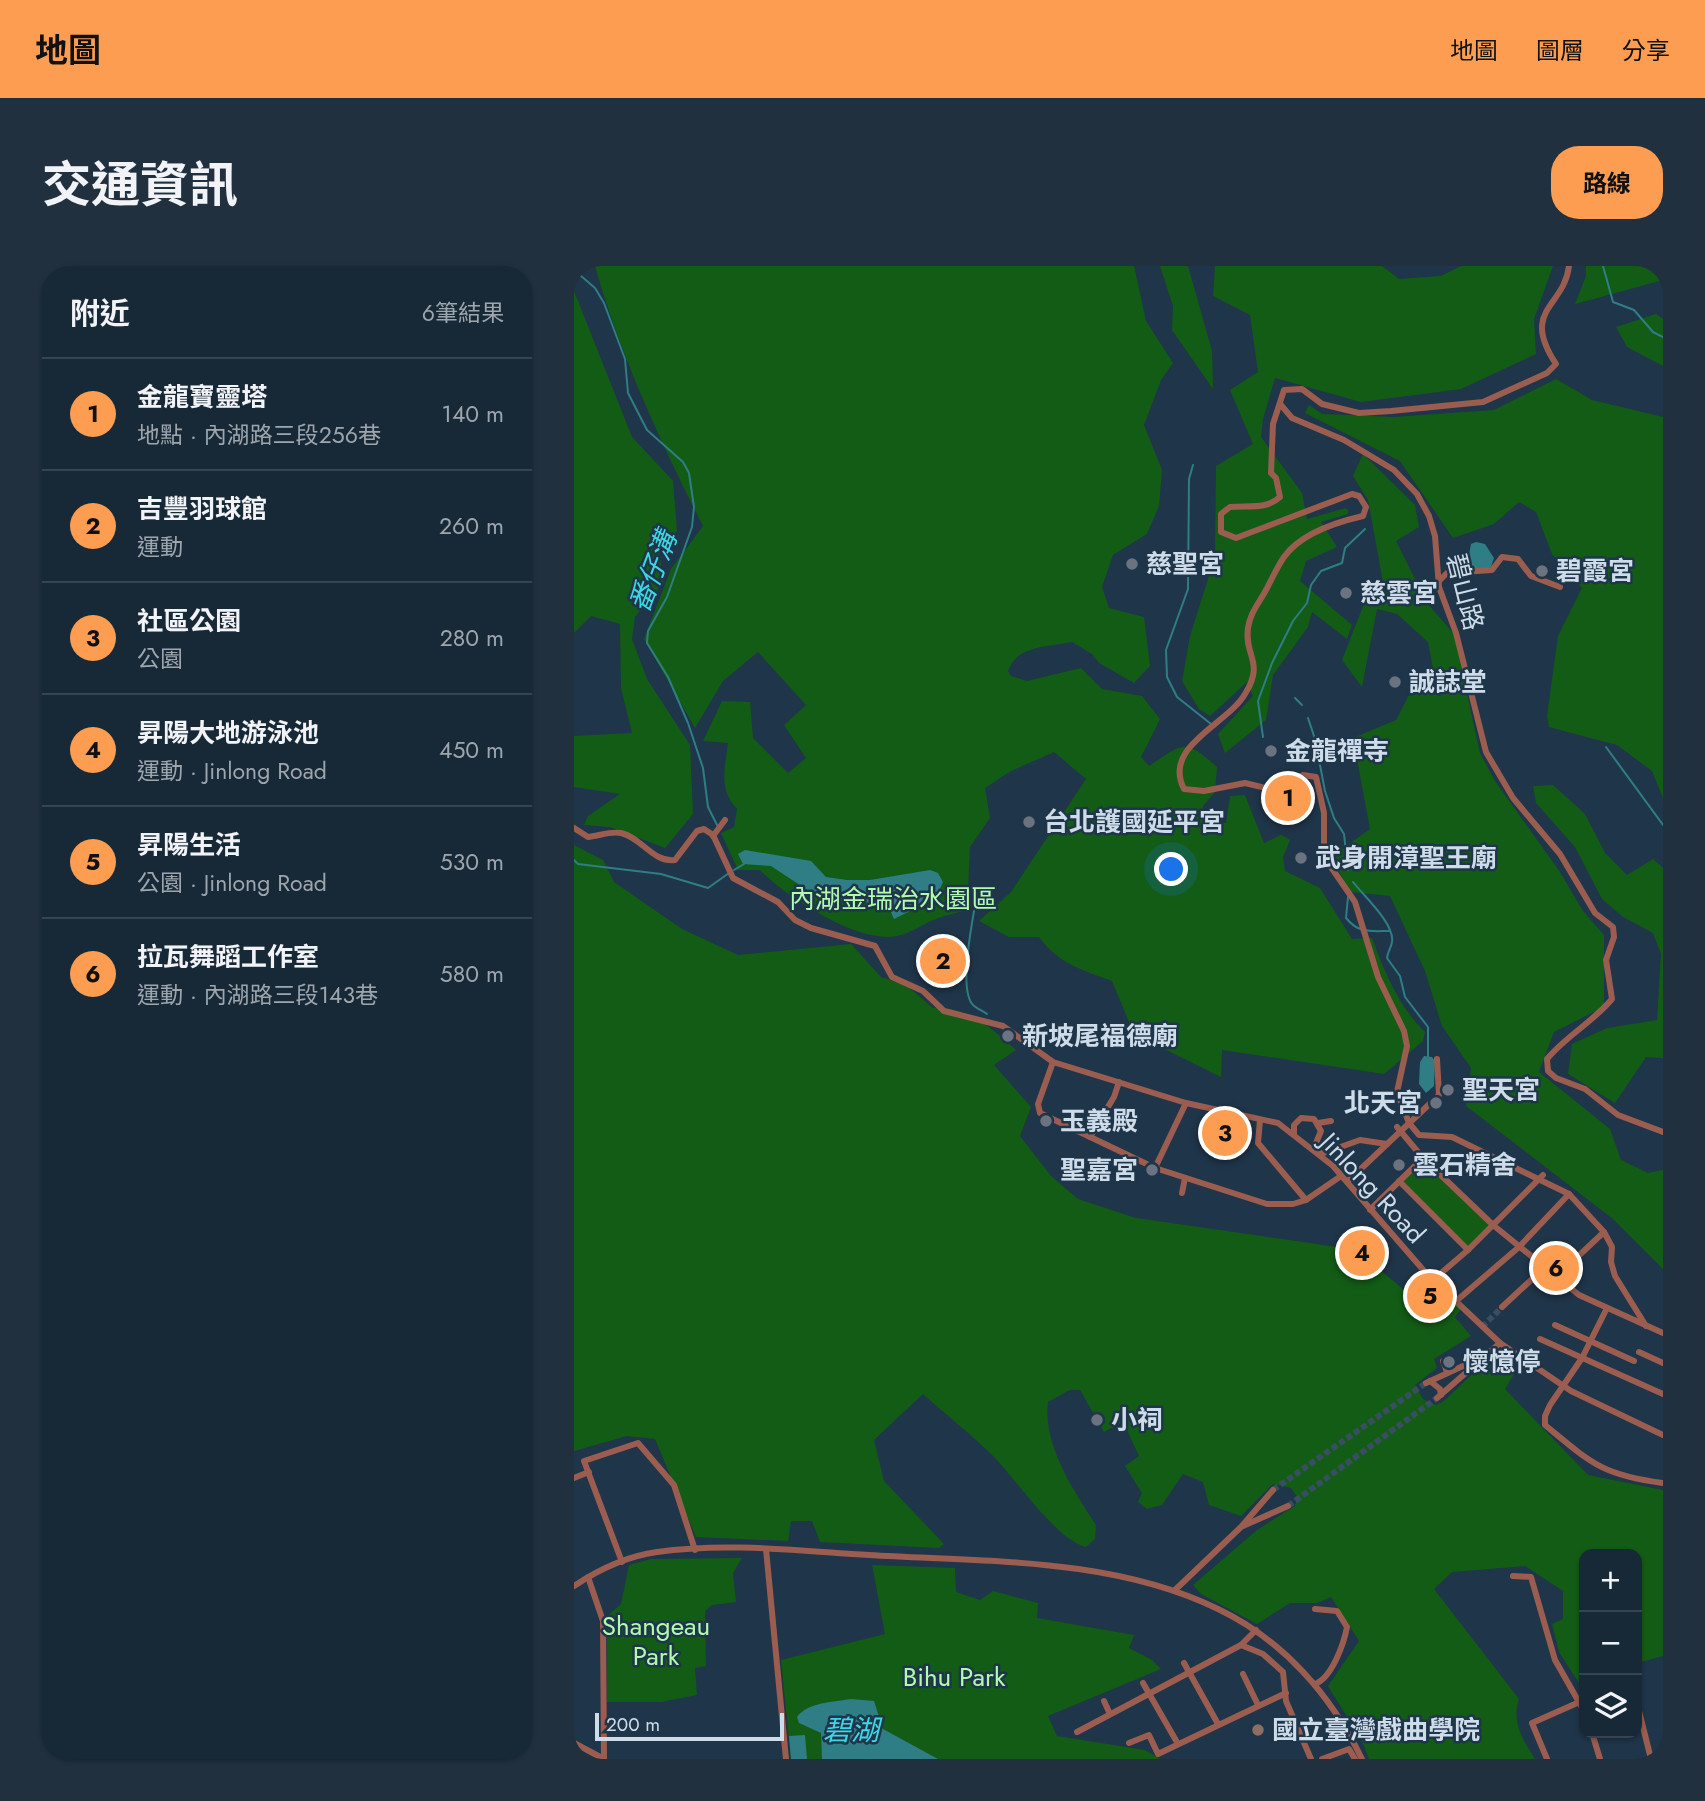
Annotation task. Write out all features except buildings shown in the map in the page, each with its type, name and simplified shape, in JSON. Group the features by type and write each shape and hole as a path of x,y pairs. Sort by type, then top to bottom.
{"street":[{"path":"1419,1135 1409,1123 1397,1092 1407,1046 1404,1031 1382,987 1355,902 1324,857 1324,813 1316,777 1303,775 1274,790 1245,783 1193,792 1184,789 1178,777 1180,762 1191,745 1244,697 1255,675 1247,630 1258,601 1285,555 1335,523 1363,516 1366,507 1359,496 1352,494 1236,538 1221,532 1221,514 1230,506 1261,506 1273,503 1280,496 1276,478 1270,473 1270,445 1284,390 1291,387 1302,389 1322,404 1359,413 1483,402 1547,373 1556,365 1542,331 1546,307 1566,281 1569,266"},
{"name":"碧山路","path":"1281,405 1292,418 1344,440 1394,470 1417,494 1429,516 1435,536 1438,582 1493,770 1534,826 1560,854 1595,914 1613,928 1614,937 1606,960 1613,985 1612,999 1600,1014 1554,1051 1547,1059 1548,1071 1556,1078 1585,1089 1618,1115 1663,1132"},
{"path":"1438,582 1447,573 1492,570 1502,558 1518,559 1531,576 1560,587"},
{"path":"574,828 587,837 615,833 627,835 665,860 678,857 697,831 704,830 713,836 725,820"},
{"name":"Jinlong Road","path":"713,836 730,873 778,902 803,925 875,946 892,977 923,991 944,1011 1003,1026 1053,1062 1186,1103 1278,1123 1321,1154 1433,1280 1500,1343 1564,1387 1663,1435"},
{"path":"1347,1182 1387,1144 1398,1129 1409,1123 1439,1095 1437,1059"},
{"path":"1053,1062 1038,1104 1040,1113 1155,1168 1267,1204 1285,1205 1306,1200 1342,1175"},
{"path":"1090,1138 1114,1097 1119,1082"},
{"path":"1155,1168 1186,1103"},
{"path":"1294,1134 1294,1125 1301,1118 1310,1117 1321,1130 1316,1147 1321,1154 1329,1148 1360,1140 1387,1144"},
{"path":"1260,1120 1258,1143 1306,1200"},
{"path":"1318,1124 1331,1121"},
{"path":"1398,1129 1423,1158 1493,1226 1556,1278 1579,1295 1663,1333"},
{"path":"1410,1142 1419,1135 1452,1137 1569,1194 1604,1231 1612,1247 1611,1262 1615,1276 1646,1326"},
{"path":"1370,1210 1423,1158"},
{"path":"1182,1193 1185,1178"},
{"path":"1433,1280 1468,1250 1540,1178"},
{"path":"1399,1181 1468,1250"},
{"path":"1455,1302 1519,1247 1569,1194"},
{"path":"1556,1278 1604,1231"},
{"path":"1502,1307 1544,1268"},
{"path":"1606,1308 1582,1357 1545,1416 1545,1426 1594,1466 1625,1478 1663,1483"},
{"path":"1555,1325 1634,1361"},
{"path":"1540,1339 1663,1394"},
{"path":"1481,1358 1428,1382 1440,1389 1439,1396 1500,1343"},
{"path":"1639,1352 1663,1363"},
{"path":"1443,1361 1446,1384 1453,1386"},
{"path":"622,1562 584,1461 638,1443 674,1485 695,1550"},
{"path":"574,1478 589,1472"},
{"path":"1175,1591 1241,1527 1272,1490"},
{"path":"1267,1497 1272,1508 1279,1510"},
{"path":"1241,1527 1288,1506"},
{"path":"766,1549 786,1759"},
{"path":"574,1586 622,1562 656,1552 766,1549 961,1559 1075,1570 1175,1591 1218,1609 1256,1630 1315,1684 1341,1720 1362,1759"},
{"path":"1513,1576 1531,1577 1555,1660 1579,1695"},
{"path":"574,1743 604,1759 603,1621 588,1577"},
{"path":"1315,1609 1337,1611 1347,1627 1345,1641 1321,1681 1315,1684"},
{"path":"1077,1732 1241,1645 1256,1630"},
{"path":"1241,1645 1263,1654 1283,1672 1286,1701 1311,1759"},
{"path":"1184,1663 1218,1724"},
{"path":"1243,1674 1258,1705"},
{"path":"1143,1683 1178,1744"},
{"path":"1129,1743 1149,1735 1158,1754 1286,1693"},
{"path":"1104,1701 1110,1714"},
{"path":"1547,1759 1532,1723 1579,1703"},
{"path":"1642,1723 1651,1759"},
{"path":"1594,1738 1600,1759"},
{"path":"1322,1759 1349,1749 1355,1759"}],"green space":[{"name":"內湖金瑞治水園區","path":"595,266 1134,266 1146,321 1173,363 1161,380 1144,425 1162,470 1159,506 1147,534 1113,555 1102,587 1109,608 1144,617 1150,666 1134,683 1099,663 1092,654 1072,642 1026,652 1012,662 1008,671 1011,676 1027,681 1081,668 1102,689 1142,696 1160,719 1141,757 1149,766 1177,749 1184,747 1198,751 1217,767 1215,792 1203,806 1205,821 1226,823 1230,796 1245,795 1264,843 1281,835 1290,840 1283,857 1285,871 1320,888 1352,939 1372,938 1400,1000 1425,1032 1423,1041 1384,1074 1222,1050 1221,1077 1134,1034 1112,981 1063,960 1039,937 1009,937 979,921 1011,892 1086,779 1054,752 1011,771 985,788 990,818 970,847 967,910 936,919 907,933 881,937 843,926 804,905 760,870 738,870 721,833 734,827 737,809 725,786 728,743 703,741 722,701 750,702 753,738 788,773 806,758 784,725 806,705 758,652 723,681 695,728 644,639 671,569 703,526 643,398 605,300"},
{"path":"1160,266 1188,266 1212,351 1213,389 1172,330 1173,306"},
{"path":"1215,266 1382,266 1399,279 1441,276 1461,266 1553,266 1534,319 1536,354 1461,389 1361,402 1275,378 1263,419 1261,437 1302,493 1307,519 1346,508 1348,510 1348,514 1321,522 1337,547 1306,561 1300,581 1352,625 1347,639 1312,612 1308,627 1273,675 1266,720 1225,753 1218,734 1253,696 1247,682 1210,716 1199,709 1182,681 1190,636 1215,557 1216,466 1253,444 1230,390 1258,372 1250,315 1213,296"},
{"path":"1586,266 1663,266 1663,280 1575,304 1586,276"},
{"path":"574,291 632,437 673,481 677,531 659,552 664,582 635,617 632,639 647,679 690,745 693,814 665,848 610,827 584,825 588,816 620,794 574,787 574,736 632,733 621,688 620,624 591,616 574,633"},
{"path":"1656,314 1663,319 1663,366 1627,347 1616,327"},
{"path":"1556,379 1592,400 1663,417 1663,798 1652,771 1617,745 1549,727 1547,716 1558,636 1582,588 1552,554 1536,512 1519,502 1494,524 1453,538 1400,461 1305,413 1309,405 1322,414 1394,417 1494,410"},
{"path":"1363,454 1415,505 1419,527 1396,541 1427,603 1454,634 1480,753 1495,781 1560,872 1583,911 1604,935 1604,1007 1554,1032 1539,1072 1610,1129 1621,1160 1648,1173 1663,1170 1663,1269 1613,1219 1466,1106 1471,1068 1442,1026 1425,971 1390,896 1350,892 1331,857 1370,829 1353,738 1396,720 1409,695 1433,669 1428,642 1397,614 1377,609 1362,687 1342,660 1367,596 1385,593 1368,500 1353,476"},
{"path":"1553,785 1585,814 1605,853 1627,875 1653,859 1663,868 1663,1058 1646,1057 1615,1103 1568,1074 1572,1044 1607,1028 1657,1020 1661,954 1653,933 1623,917 1602,899 1575,847 1536,803 1533,786"},
{"path":"574,845 603,860 614,882 682,929 738,955 851,944 881,977 906,985 933,1008 957,1011 988,1027 1016,1050 994,1065 1031,1107 1020,1136 1051,1176 1078,1199 1136,1218 1337,1247 1376,1267 1407,1292 1425,1272 1461,1309 1455,1317 1471,1336 1434,1359 1437,1368 1415,1385 1423,1399 1436,1405 1444,1401 1485,1362 1498,1359 1516,1371 1505,1389 1588,1475 1663,1490 1663,1656 1642,1662 1642,1549 1579,1549 1579,1683 1559,1652 1552,1624 1563,1619 1563,1591 1525,1566 1452,1572 1434,1589 1519,1699 1517,1723 1535,1759 1369,1759 1362,1741 1328,1686 1359,1641 1331,1597 1317,1603 1290,1603 1257,1624 1201,1594 1193,1585 1257,1530 1295,1506 1297,1497 1291,1488 1273,1484 1241,1516 1209,1505 1203,1482 1183,1474 1162,1505 1147,1509 1138,1502 1142,1493 1125,1466 1139,1456 1123,1422 1104,1432 1080,1390 1070,1390 1048,1402 1048,1418 1055,1451 1078,1497 1096,1525 1095,1539 1086,1547 1074,1542 1049,1521 993,1456 923,1394 874,1440 884,1481 944,1544 939,1548 820,1542 812,1521 791,1521 788,1541 696,1537 655,1439 627,1436 574,1451"},
{"path":"1423,1158 1493,1225 1468,1250 1399,1181"},
{"name":"Shangeau Park","path":"742,1558 733,1573 736,1602 712,1605 705,1611 706,1666 695,1668 697,1695 661,1702 607,1702 607,1616 621,1604 629,1565 651,1559"},
{"name":"Bihu Park","path":"872,1565 955,1568 956,1592 980,1600 993,1591 1038,1603 1037,1618 1134,1635 1129,1648 1152,1660 1161,1669 1048,1716 1057,1736 1145,1750 1160,1759 791,1759 781,1660 885,1634"}],"water":[{"path":"1471,544 1485,544 1494,558 1491,567 1468,573 1464,567"},
{"path":"745,850 811,861 826,877 870,880 930,870 938,873 943,882 936,898 894,919 890,910 879,901 855,904 821,899 771,866 743,864 738,854"},
{"path":"1424,1056 1432,1057 1435,1061 1434,1086 1426,1093 1419,1084 1420,1062"},
{"name":"碧湖","path":"851,1699 874,1701 883,1729 938,1759 822,1759 821,1733 799,1723 797,1717 814,1706"},
{"path":"805,1735 807,1759 791,1759 789,1736"}],"waterway":[{"path":"1603,266 1613,302 1634,310 1653,332 1663,337"},
{"name":"番仔溝","path":"574,270 595,288 604,303 625,359 628,393 647,430 683,462 689,473 694,507 692,527 667,597 648,631 647,643 668,677 688,723 703,768 708,807 717,825"},
{"path":"1193,465 1189,479 1188,589 1166,650 1167,677 1177,697 1211,724"},
{"path":"1263,737 1258,701 1272,663 1293,621 1307,603 1311,585 1321,571 1342,563 1345,548 1365,529"},
{"path":"1295,698 1302,705"},
{"path":"1308,718 1325,791 1334,818 1344,834 1348,870"},
{"path":"1606,747 1663,825"},
{"name":"番仔溝","path":"574,860 578,864 661,874 708,888 729,873"},
{"name":"番仔溝","path":"734,870 744,864"},
{"path":"1353,882 1389,927 1392,942 1387,958 1400,976 1405,997 1428,1027 1428,1057"},
{"path":"1348,897 1346,918 1351,923 1366,930 1390,931"},
{"name":"番仔溝","path":"974,911 967,960 967,987 973,1005 987,1014"}],"tunnel":[{"path":"1482,1327 1502,1307"},
{"path":"1273,1490 1426,1383"},
{"path":"1288,1506 1437,1398"}],"place":[{"name":"慈聖宮","path":"1132,564"},
{"name":"碧霞宮","path":"1542,571"},
{"name":"慈雲宮","path":"1346,593"},
{"name":"誠誌堂","path":"1395,682"},
{"name":"金龍禪寺","path":"1271,751"},
{"name":"金龍寶靈塔","path":"1288,798"},
{"name":"台北護國延平宮","path":"1029,822"},
{"name":"武身開漳聖王廟","path":"1301,858"},
{"name":"吉豐羽球館","path":"943,961"},
{"name":"新坡尾福德廟","path":"1008,1036"},
{"name":"聖天宮","path":"1448,1090"},
{"name":"北天宮","path":"1436,1103"},
{"name":"玉義殿","path":"1046,1121"},
{"name":"社區公園","path":"1225,1133"},
{"name":"雲石精舍","path":"1399,1165"},
{"name":"聖嘉宮","path":"1152,1170"},
{"name":"昇陽大地游泳池","path":"1362,1253"},
{"name":"拉瓦舞蹈工作室","path":"1556,1268"},
{"name":"昇陽生活","path":"1430,1296"},
{"name":"懷憶停","path":"1449,1362"},
{"name":"小祠","path":"1097,1420"},
{"name":"國立臺灣戲曲學院","path":"1258,1730"}]}
